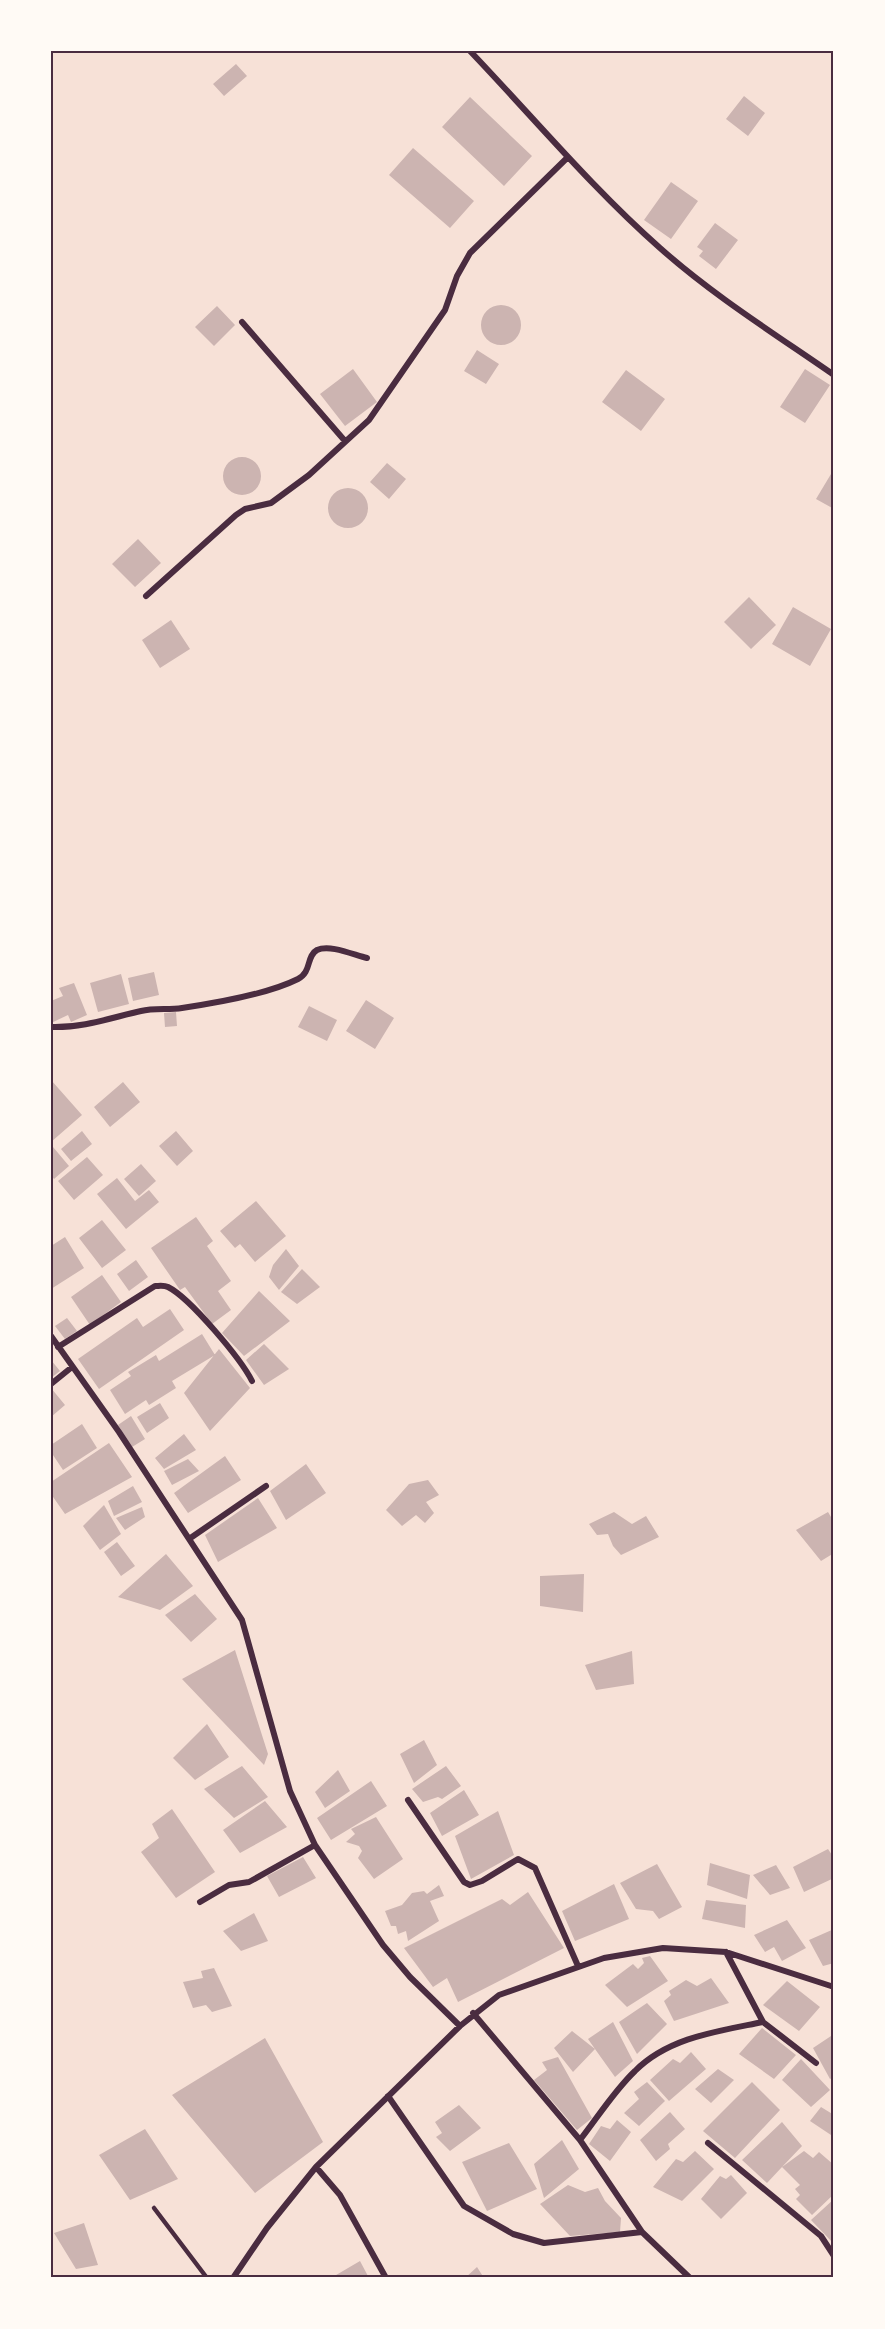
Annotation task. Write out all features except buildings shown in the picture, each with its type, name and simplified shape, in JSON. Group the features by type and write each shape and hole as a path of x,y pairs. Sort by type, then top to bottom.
{"street":[{"path":"471,51 568,158 631,221 682,267 834,375"},
{"path":"146,596 236,515 245,509 270,503 309,475 369,420 445,310 457,276 470,253 568,158"},
{"path":"242,322 345,441"},
{"path":"51,1027 75,1028 143,1011 180,1009 238,998 299,979 308,971 310,957 318,950 327,948 367,958"},
{"path":"58,1347 155,1286 162,1285 169,1287 230,1347 244,1365 252,1381"},
{"path":"51,1336 242,1620 290,1791 315,1845 383,1945 410,1977 460,2026"},
{"path":"51,1384 72,1367"},
{"path":"189,1539 266,1486"},
{"path":"408,1800 464,1881 470,1885 482,1881 518,1859 535,1868 578,1966"},
{"path":"200,1902 229,1885 249,1882 315,1845"},
{"path":"233,2278 267,2228 316,2167 473,2013 499,1995 604,1958 663,1948 726,1952 834,1987"},
{"path":"726,1952 763,2022 816,2063"},
{"path":"473,2013 580,2140 642,2232 690,2278"},
{"path":"580,2140 625,2081 655,2054 706,2033 763,2022"},
{"path":"388,2096 464,2206 513,2234 544,2242 642,2232"},
{"path":"708,2143 821,2236 834,2256"},
{"path":"316,2167 340,2195 386,2278"}],"lane":[{"path":"154,2208 207,2278"}]}
